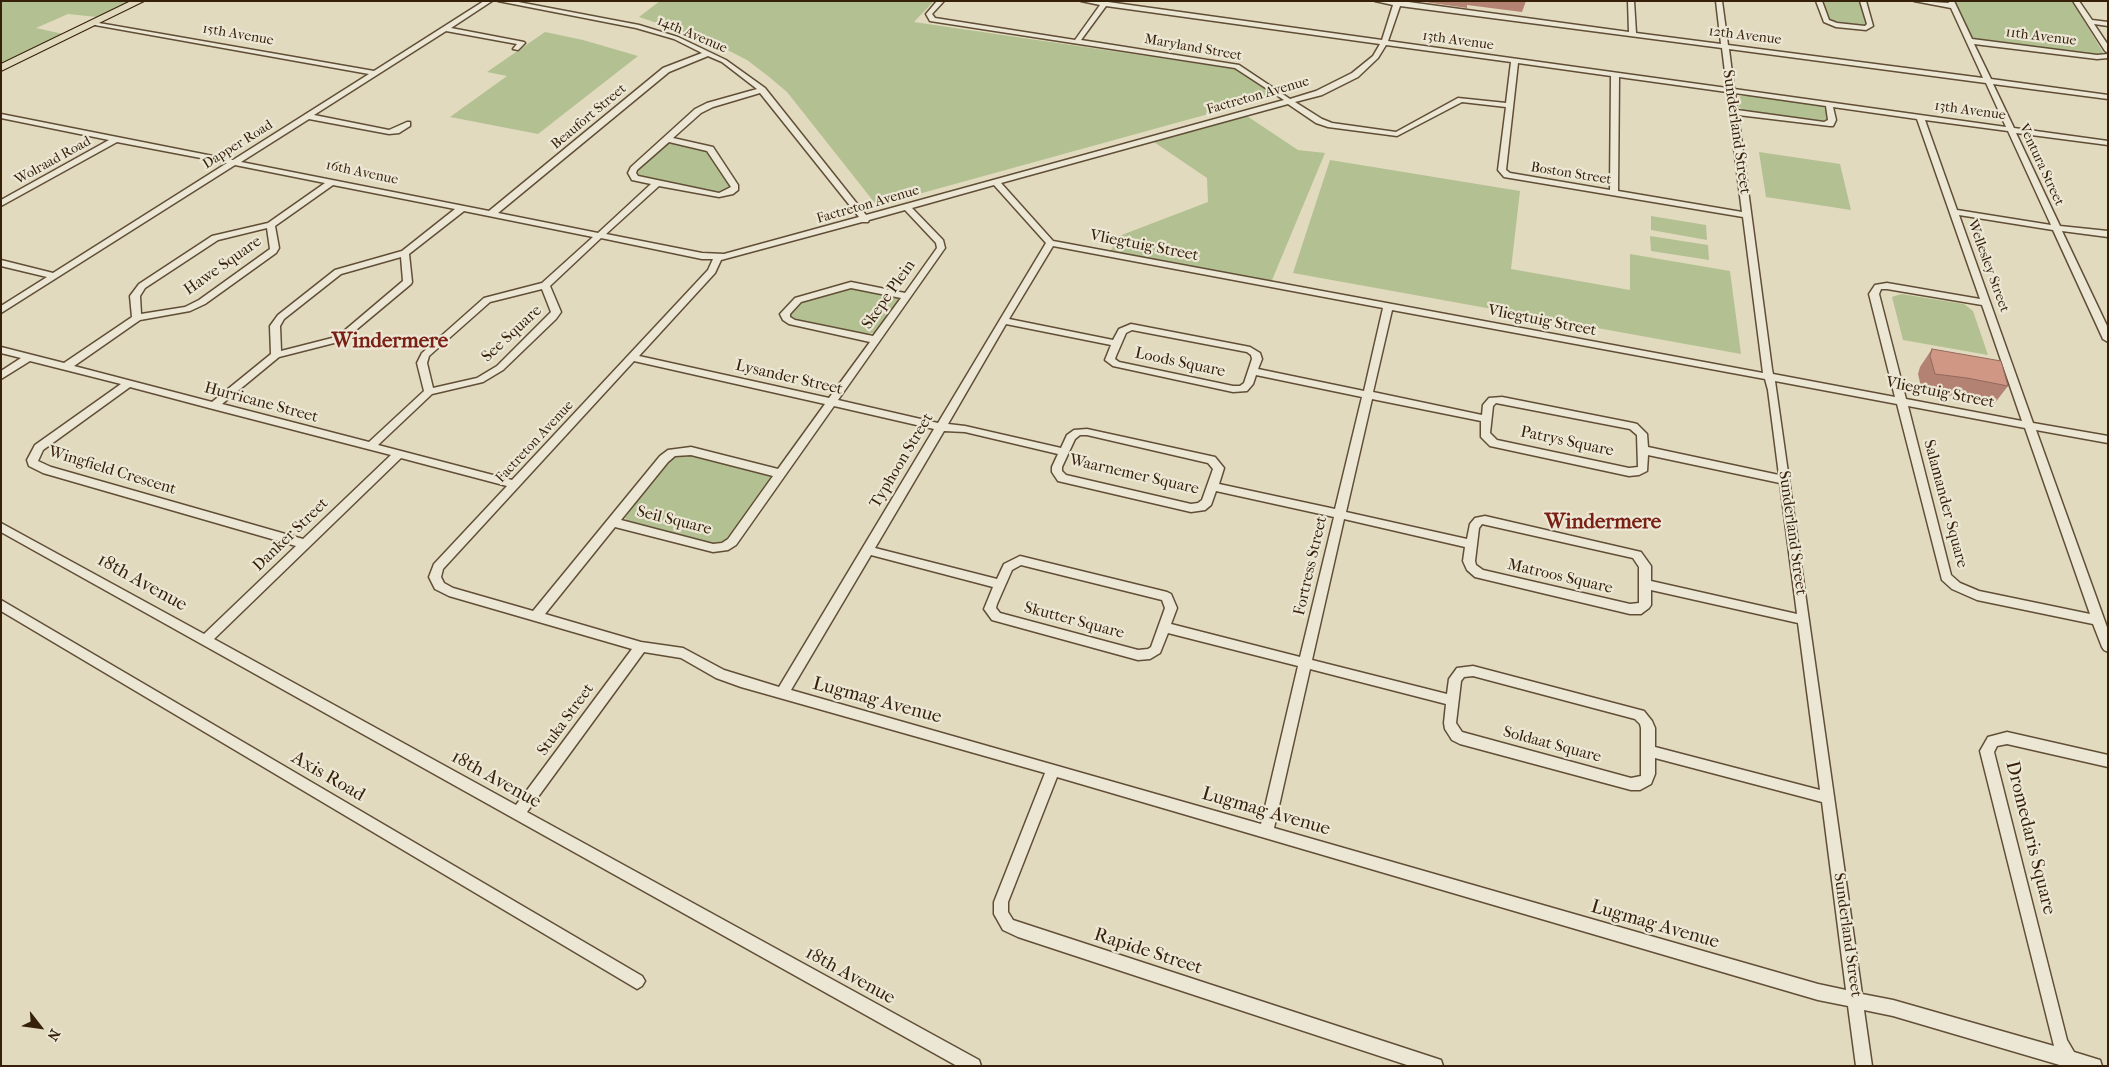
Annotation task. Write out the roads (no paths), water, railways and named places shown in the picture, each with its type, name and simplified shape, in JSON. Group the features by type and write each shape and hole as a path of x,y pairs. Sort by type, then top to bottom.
{"main road":[{"path":"1,68 139,1"}],"street":[{"name":"Dapper Road","path":"1,310 489,1"},
{"name":"14th Avenue","path":"501,1 626,23 676,38 709,53 746,75 762,90 864,220"},
{"name":"Maryland Street","path":"941,1 929,14 932,20 1237,66 1325,124 1391,135 1402,133 1462,100 1510,105"},
{"name":"13th Avenue","path":"1084,1 2105,143"},
{"name":"12th Avenue","path":"1378,1 2108,97"},
{"path":"1632,1 1634,35"},
{"name":"Sunderland Street","path":"1719,1 1864,1066"},
{"path":"1819,1 1826,21 1866,28 1870,24 1863,1"},
{"path":"1917,1 1952,3"},
{"name":"11th Avenue","path":"2076,1 2108,51"},
{"path":"1077,42 1105,3"},
{"name":"Factreton Avenue","path":"436,582 438,567 712,271 718,257 736,255 908,208 1318,93 1346,81 1369,64 1384,43 1397,3"},
{"name":"Ventura Street","path":"1952,3 2056,227 2105,326 2108,339"},
{"name":"11th Avenue","path":"2090,22 2108,24"},
{"name":"15th Avenue","path":"95,23 376,73"},
{"path":"444,29 522,43 516,49"},
{"name":"11th Avenue","path":"1970,41 2097,57 2108,56"},
{"name":"Beaufort Street","path":"491,214 666,70 709,53"},
{"name":"Boston Street","path":"1515,61 1502,170 1507,175 1747,215"},
{"path":"1614,194 1615,75"},
{"path":"668,139 710,149 735,188 727,194 719,195 657,183 635,178 632,173 668,139 698,111 710,105 762,90"},
{"path":"1733,112 1830,124 1832,120 1829,104"},
{"name":"16th Avenue","path":"1,116 333,181 599,236 718,257"},
{"path":"307,116 389,132 396,131 407,124"},
{"name":"Wellesley Street","path":"1920,117 2029,425"},
{"name":"Wolraad Road","path":"1,204 116,139"},
{"path":"2105,143 2108,152"},
{"name":"Hawe Square","path":"137,318 134,296 142,286 214,238 271,225 333,181"},
{"name":"See Square","path":"429,392 422,363 425,354 487,300 545,285 657,183"},
{"path":"996,183 1050,244"},
{"path":"276,355 276,322 325,282 347,268 405,253 462,208"},
{"name":"Skepe Plein","path":"831,403 942,246 908,208"},
{"path":"1954,212 2108,234"},
{"name":"Hawe Square","path":"66,367 137,318 187,309 202,302 273,251 275,248 271,225"},
{"name":"Vliegtuig Street","path":"1050,244 1901,400 2108,440"},
{"name":"Typhoon Street","path":"782,694 1050,244"},
{"path":"213,406 276,355 335,340 347,333 408,282 405,253"},
{"path":"1,263 54,276"},
{"name":"See Square","path":"370,446 429,392 480,380 500,368 556,312 545,285"},
{"path":"876,340 792,322 786,318 785,314 798,300 851,285 907,296"},
{"name":"Salamander Square","path":"1986,303 1888,286 1878,287 1874,294 1946,576 1956,586 1977,595 2098,620"},
{"name":"Fortress Street","path":"1266,832 1388,307"},
{"name":"Loods Square","path":"1004,321 1116,344"},
{"name":"Loods Square","path":"1134,326 1248,349 1257,357 1247,386 1233,389 1116,364 1110,358 1116,344 1124,330 1134,326"},
{"name":"Hurricane Street","path":"1,350 514,484"},
{"path":"1,376 29,357"},
{"name":"Lysander Street","path":"631,357 941,427"},
{"path":"1252,371 1486,419"},
{"name":"Wingfield Crescent","path":"128,384 39,448 32,460 33,463 47,470 305,544"},
{"name":"Patrys Square","path":"1499,400 1632,426 1641,432 1643,450 1641,470 1633,472 1494,443 1485,435 1489,403 1499,400"},
{"name":"Seil Square","path":"613,522 713,548 724,547 732,542 831,403"},
{"path":"2029,425 2108,647"},
{"name":"Waarnemer Square","path":"941,427 965,429 1064,452"},
{"name":"Waarnemer Square","path":"1084,432 1214,461 1219,468 1213,486 1206,504 1198,508 1191,508 1062,478 1056,469 1072,435 1084,432"},
{"path":"1643,450 1785,480"},
{"name":"Seil Square","path":"537,615 664,460 677,451 691,451 781,474"},
{"name":"Danker Street","path":"205,640 399,454"},
{"name":"Waarnemer Square","path":"1213,486 1340,514"},
{"path":"1340,514 1472,544"},
{"name":"Matroos Square","path":"1485,520 1630,552 1644,563 1645,605 1641,609 1630,610 1479,574 1470,564 1472,544 1475,525 1485,520"},
{"name":"18th Avenue","path":"1,526 973,1066"},
{"path":"868,550 1000,584"},
{"name":"Skutter Square","path":"1023,560 1167,597 1171,605 1164,627 1153,652 1142,655 996,617 990,606 1010,565 1023,560"},
{"name":"Lugmag Avenue","path":"436,582 438,586 449,591 537,615 641,647 682,653 727,677 782,694 1053,770 1818,992 1892,1008 2070,1062 2094,1066"},
{"path":"1645,584 1804,620"},
{"name":"Axis Road","path":"1,606 636,981"},
{"path":"1164,627 1453,700"},
{"name":"Stuka Street","path":"518,814 641,647"},
{"name":"Soldaat Square","path":"1469,671 1631,711 1643,718 1647,724 1648,751 1648,774 1644,783 1636,784 1461,738 1450,726 1456,676 1461,672 1469,671"},
{"name":"Dromedaris Square","path":"2070,1062 2060,1042 1988,751 1993,741 2008,738 2108,761"},
{"path":"1648,751 1828,798"},
{"name":"Rapide Street","path":"1053,770 1001,902 1001,914 1008,924 1018,930 1435,1066"}],"district":[{"name":"Windermere","path":"390,342"},
{"name":"Windermere","path":"1603,523"}]}
